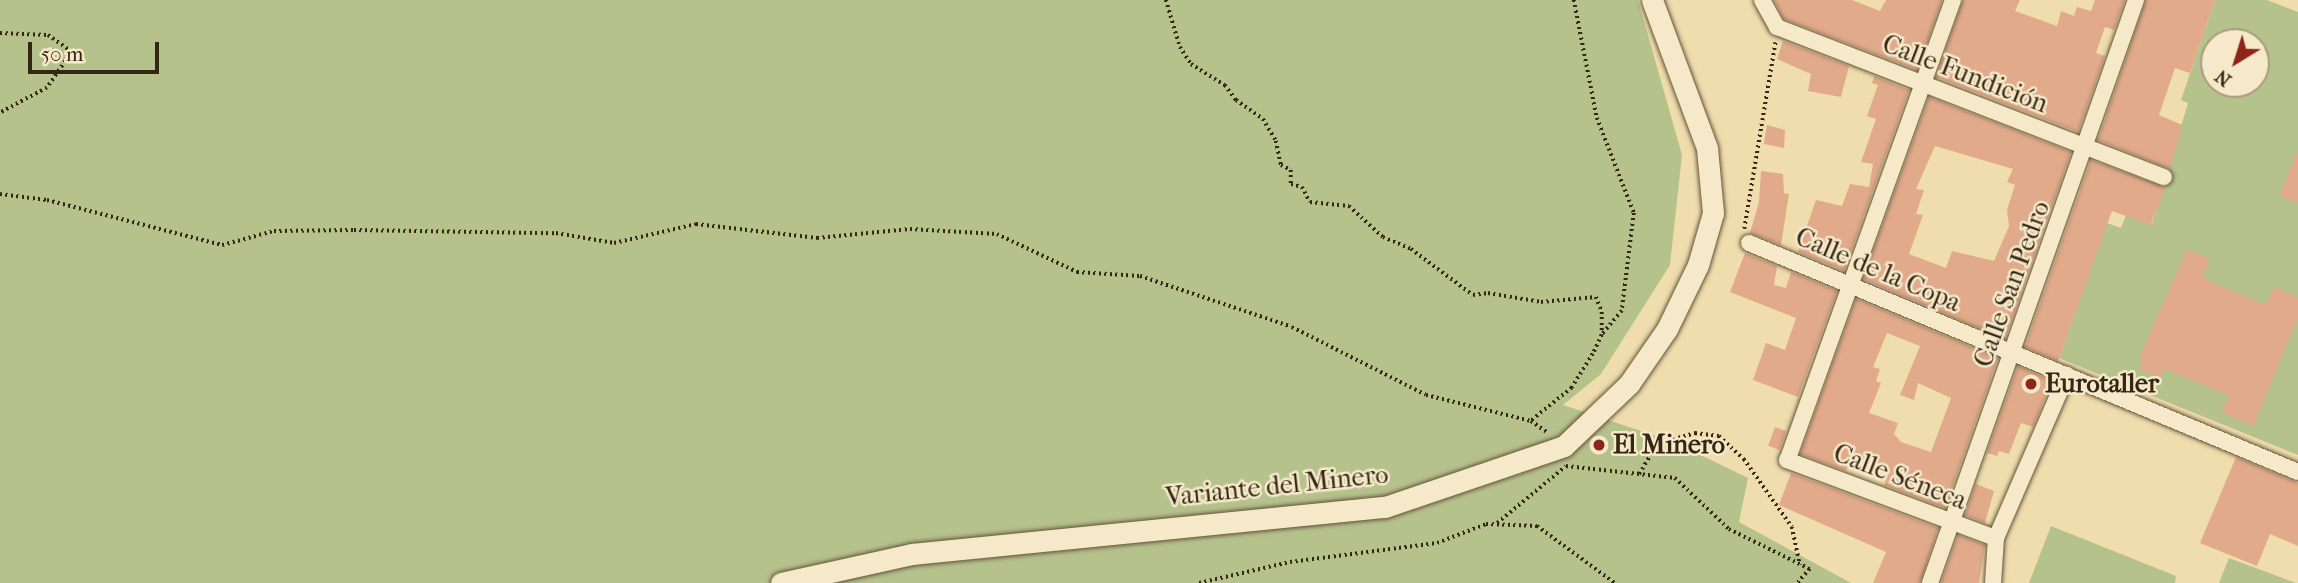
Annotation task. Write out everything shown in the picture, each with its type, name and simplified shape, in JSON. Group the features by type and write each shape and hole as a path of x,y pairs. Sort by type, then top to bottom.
{"street":[{"name":"Variante del Minero","path":"781,583 912,554 1385,507 1564,446 1629,384 1667,329 1698,265 1713,213 1707,148 1652,0"},
{"path":"1762,0 1777,27"},
{"path":"1850,285 1954,0"},
{"name":"Calle San Pedro","path":"1930,583 2086,148 2136,0"},
{"name":"Calle Fundición","path":"1777,27 2164,177"},
{"name":"Calle de la Copa","path":"1749,243 2298,472"},
{"name":"Calle Séneca","path":"1850,285 1787,460 1996,538"},
{"path":"1993,583 1996,538 2067,375"}],"path":[{"path":"1166,0 1180,47 1191,65 1225,85 1236,100 1263,119 1276,142 1281,165 1291,170 1291,184 1302,187 1310,202 1349,206 1383,237 1411,249 1473,295 1488,293 1541,302 1596,297 1602,313 1602,335"},
{"path":"1531,421 1581,377 1602,335 1622,311 1634,213 1597,118 1574,0"},
{"path":"1749,243 1744,228 1777,27"},
{"path":"0,33 48,35 72,52 47,89 0,113"},
{"path":"0,194 47,200 222,245 274,232 354,230 556,233 614,243 696,224 817,238 910,229 997,234 1077,272 1140,276 1292,327 1426,395 1531,421 1564,446"},
{"path":"1639,474 1657,444 1695,433 1719,436 1744,458 1791,527 1800,565"},
{"path":"1496,524 1566,466 1675,478 1703,509 1729,529 1810,569 1798,583"},
{"path":"1199,583 1290,562 1437,543 1486,524 1536,526 1615,583"}],"green space":[{"path":"0,0 1638,0 1682,155 1670,265 1601,374 1563,405 1674,442 1748,478 1739,522 1851,583 0,583"},
{"path":"2215,0 2267,0 2298,12 2298,455 2059,358 2107,223 2121,228 2126,215 2152,224 2188,103 2181,100 2200,44 2200,98 2270,98 2270,28 2205,28"},
{"path":"2051,526 2176,576 2175,583 2029,583"},
{"path":"2229,558 2296,583 2219,583"}],"building":[{"path":"1774,0 1852,0 1880,11 1886,0 1942,0 1917,70 1784,19"},
{"path":"1963,0 2020,0 2015,11 2057,26 2061,11 2074,16 2077,7 2091,11 2095,0 2125,0 2114,30 2105,27 2096,53 2105,56 2078,132 1936,77"},
{"path":"2146,0 2215,0 2205,28 2200,28 2200,44 2190,73 2175,68 2159,115 2182,125 2170,169 2098,140"},
{"path":"1783,41 1849,66 1841,97 1808,91 1811,74 1777,59"},
{"path":"1874,76 1909,90 1844,271 1798,252 1816,200 1842,206 1850,184 1869,187 1873,164 1861,162 1876,119 1867,116 1878,85 1872,83"},
{"path":"1929,97 2071,152 2005,339 1863,279","holes":["1935,146 2013,169 2007,182 2015,185 2007,210 2009,226 1994,261 1952,251 1946,268 1909,254 1923,215 1916,214 1924,190 1916,189"]},
{"path":"1767,125 1785,130 1784,148 1764,144"},
{"path":"2298,152 2298,203 2280,196"},
{"path":"2091,160 2165,187 2151,225 2112,211 2058,361 2025,347"},
{"path":"1761,171 1783,174 1784,193 1789,194 1781,245 1750,233 1759,202"},
{"path":"2187,249 2210,259 2202,278 2266,305 2274,287 2298,298 2298,317 2253,426 2222,412 2229,395 2164,369 2160,378 2139,369 2143,360 2139,358"},
{"path":"1745,253 1777,266 1774,285 1786,288 1791,272 1837,291 1798,397 1753,380 1766,343 1785,350 1796,318 1730,292"},
{"path":"1856,299 1998,358 1945,508 1884,485 1888,474 1853,453 1846,471 1800,454","holes":["1887,333 1920,346 1900,395 1914,400 1918,383 1951,398 1931,452 1901,442 1894,434 1898,423 1869,413 1881,383 1876,381 1880,369 1873,367"]},
{"path":"2018,366 2052,381 2033,427 2021,423 2009,454 1999,451 1997,456 1987,453"},
{"path":"1775,427 1786,431 1779,450 1768,446"},
{"path":"2236,457 2298,483 2298,546 2270,534 2257,566 2200,543"},
{"path":"1791,473 1938,528 1920,583 1873,583 1886,552 1779,505"},
{"path":"1976,484 1994,491 1985,523 1965,515"},
{"path":"1958,535 1985,545 1979,583 1941,583"}],"place":[{"name":"Eurotaller","path":"2031,384"},
{"name":"El Minero","path":"1599,445"}]}
